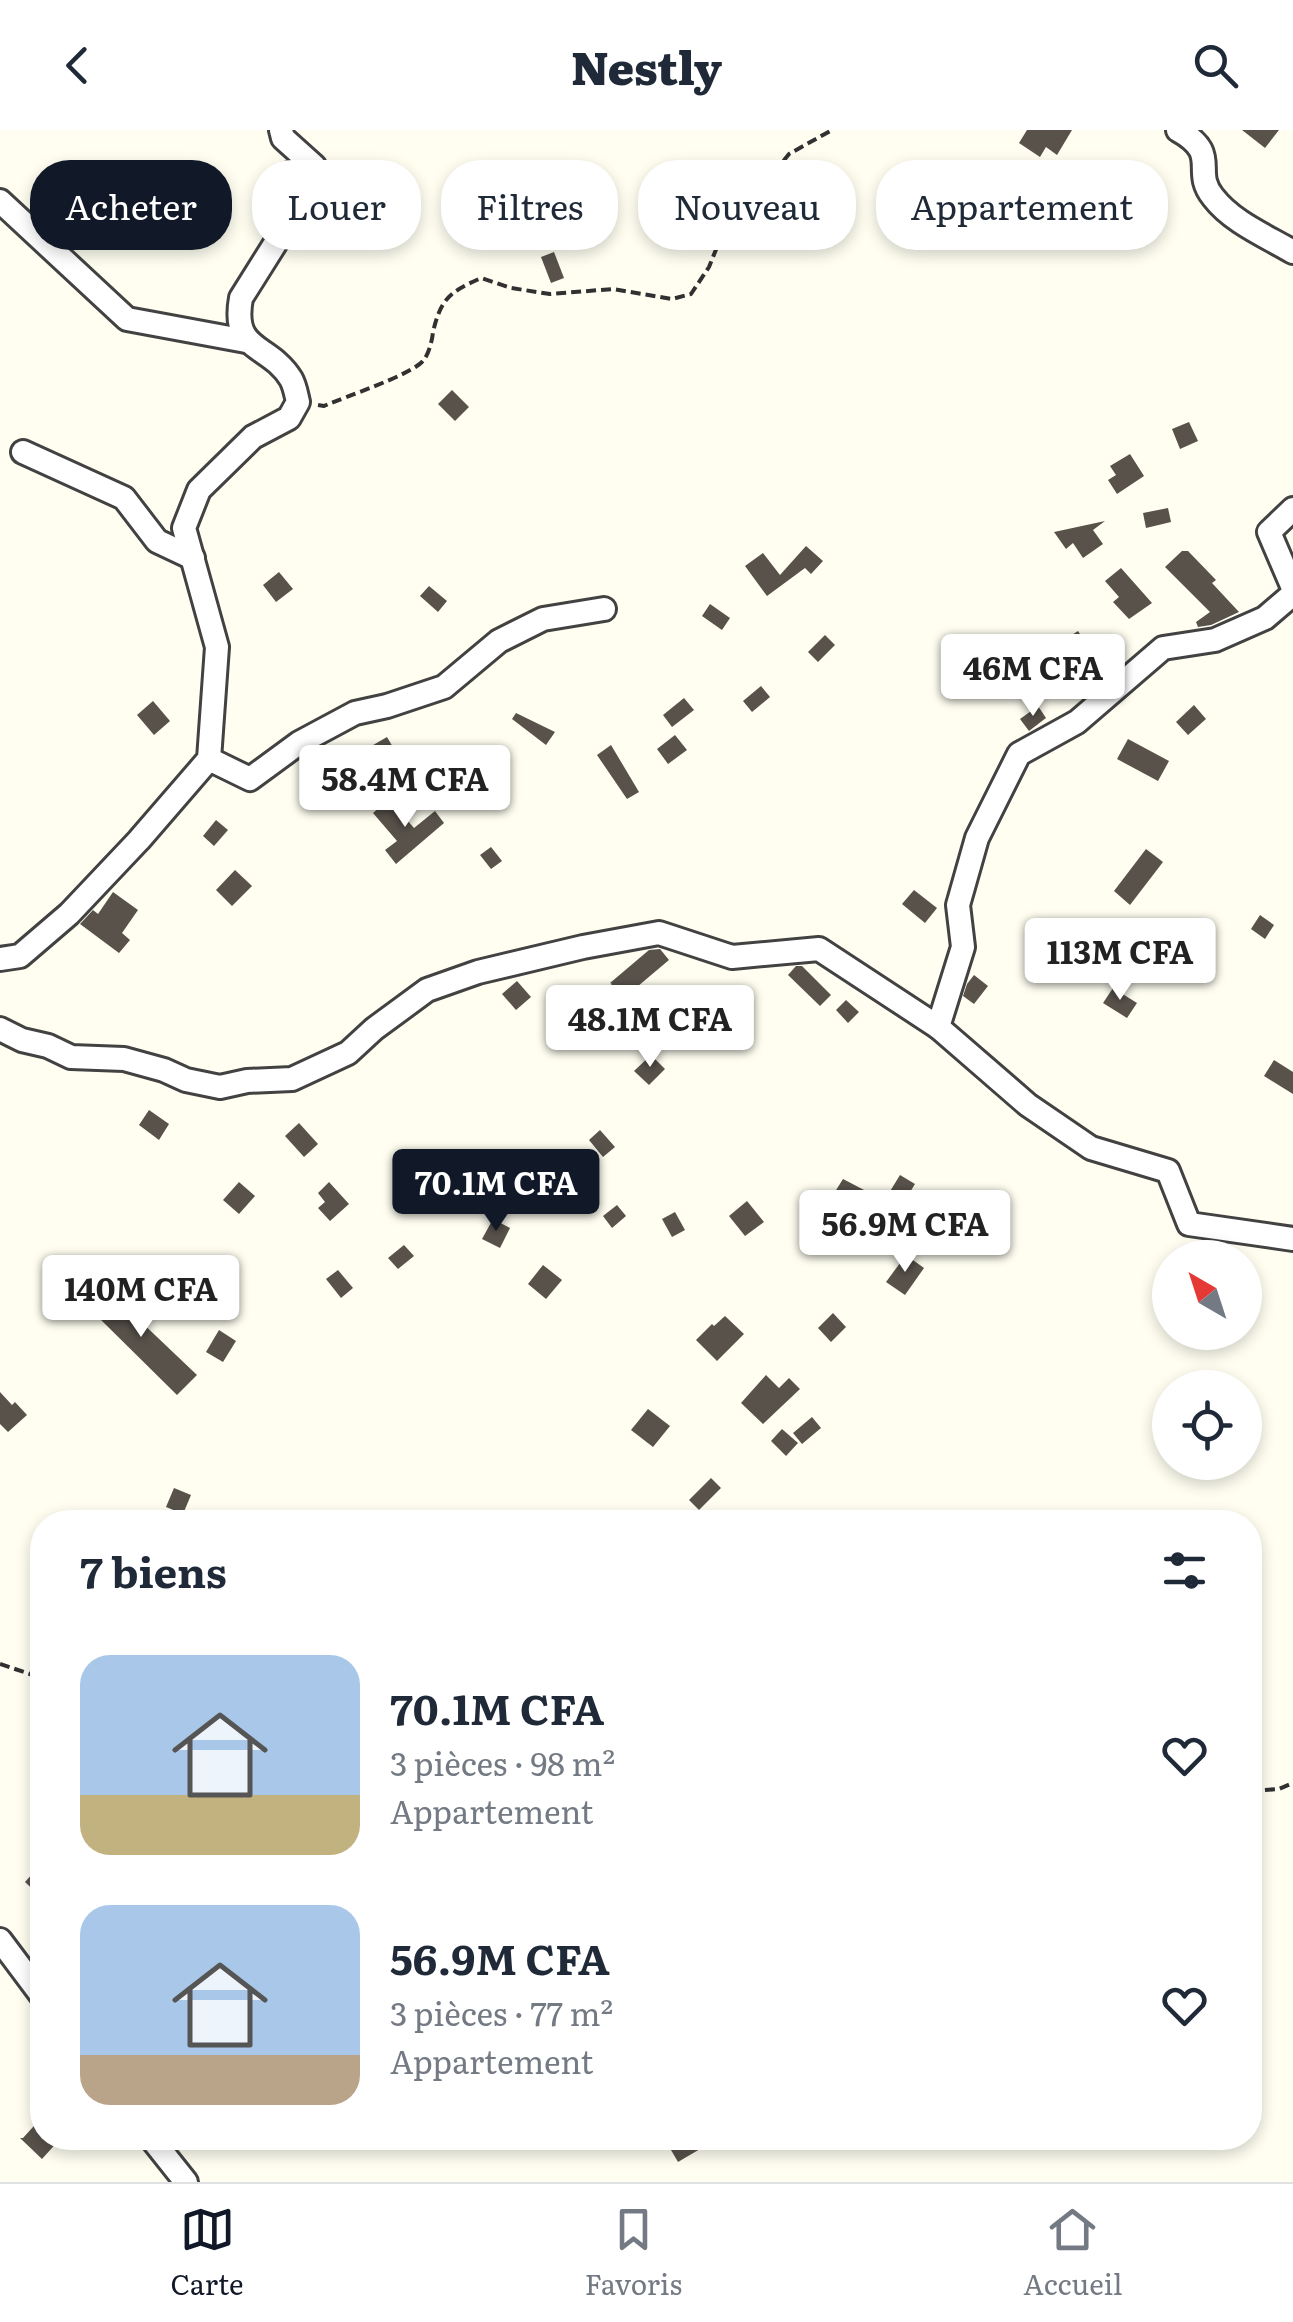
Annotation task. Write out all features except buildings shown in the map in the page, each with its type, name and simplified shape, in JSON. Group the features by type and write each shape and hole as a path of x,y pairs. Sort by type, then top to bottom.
{"street":[{"path":"246,340 238,317 241,298 312,185 314,166 283,138 281,130"},
{"path":"1178,130 1198,144 1204,157 1206,187 1227,212 1293,252"},
{"path":"0,201 126,319 246,340 282,367 294,382 298,402 289,418 252,437 198,490 184,528 217,648 209,758 70,914 20,956 0,958"},
{"path":"23,452 124,498 157,542 193,558"},
{"path":"938,1027 963,947 958,904 977,838 1019,754 1076,722 1163,648 1215,640 1266,618 1293,591 1269,532 1293,510"},
{"path":"209,758 250,778 299,743 355,713 444,686 499,641 543,620 604,608"},
{"path":"0,1029 71,1057 124,1059 220,1087 292,1079 348,1053 427,990 478,972 583,947 659,933 732,957 818,949 938,1027 1028,1105 1091,1148 1168,1172 1190,1224 1293,1238"},
{"path":"0,1940 30,1980"},
{"path":"161,2150 186,2182"}],"path":[{"path":"298,402 324,406 411,370 424,360 440,307 458,289 482,278 511,288 550,294 613,290 672,299 691,294 746,202 789,154 832,130"},
{"path":"0,1664 30,1674"},
{"path":"1262,1790 1293,1783"}]}
